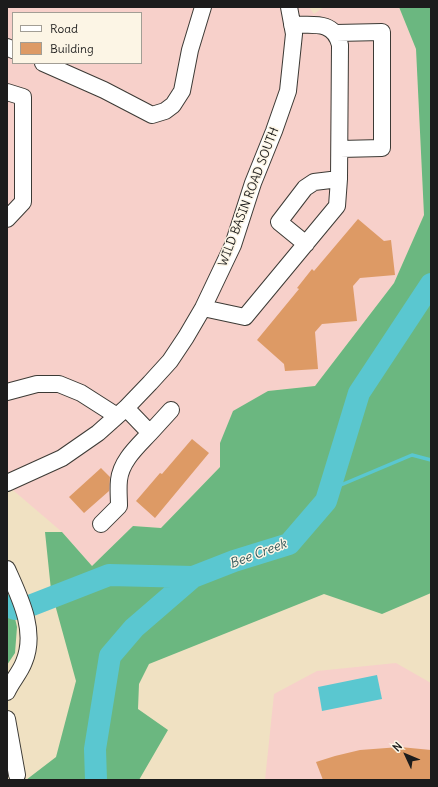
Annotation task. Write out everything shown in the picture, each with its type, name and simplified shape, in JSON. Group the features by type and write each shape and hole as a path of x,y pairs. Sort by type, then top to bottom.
{"street":[{"path":"45,64 104,90 152,115 165,111 173,105 182,90 190,50 202,7"},
{"name":"WILD BASIN ROAD SOUTH","path":"7,483 62,458 98,433 122,412 170,361 186,337 203,308 233,245 253,183 288,91 294,34 289,7"},
{"path":"203,308 245,317 337,206 340,178 340,45 338,36 326,26 292,25"},
{"path":"336,33 382,32 382,148 340,149"},
{"path":"7,92 23,97 23,202 7,219"},
{"path":"306,244 279,222 305,188 314,182 340,178"},
{"path":"7,392 37,384 59,384 122,412 150,433"},
{"path":"101,524 120,506 119,481 122,466 134,450 171,410"},
{"path":"7,570 20,597 25,614 29,648 20,673 7,692"},
{"path":"7,719 17,775"}],"shaded area":[{"path":"7,7 309,7 314,14 324,7 399,7 416,49 424,215 394,283 315,386 268,391 220,443 220,467 161,528 133,526 92,566 62,532 7,485"},
{"path":"396,663 431,683 431,780 265,780 274,694 317,671"}],"green space":[{"path":"399,7 431,7 431,593 382,614 324,594 149,664 139,684 138,709 168,730 139,780 26,780 56,757 76,681 51,590 45,532 62,532 92,566 133,526 161,528 220,467 220,443 233,411 268,391 315,386 394,283 424,215 416,49"},
{"path":"7,591 17,627 15,653 7,665"}],"water":[{"path":"377,675 382,699 322,711 318,687"}],"building":[{"path":"358,219 384,241 391,240 395,275 360,278 353,286 357,321 322,324 315,332 318,369 285,371 284,364 257,340 299,289 297,288 312,269 314,271"},
{"path":"192,439 209,453 155,518 136,501"},
{"path":"101,468 110,477 109,491 84,513 69,497"},
{"path":"400,747 431,750 431,780 323,780 316,762 360,750"}],"waterway":[{"name":"Bee Creek","path":"32,605 109,575 193,577 234,561 289,544 326,501 359,393 431,284"},
{"path":"329,490 412,455 431,460"},
{"path":"96,780 95,749 110,656 134,628 193,577"},
{"name":"Bee Creek","path":"7,606 15,609"}]}
